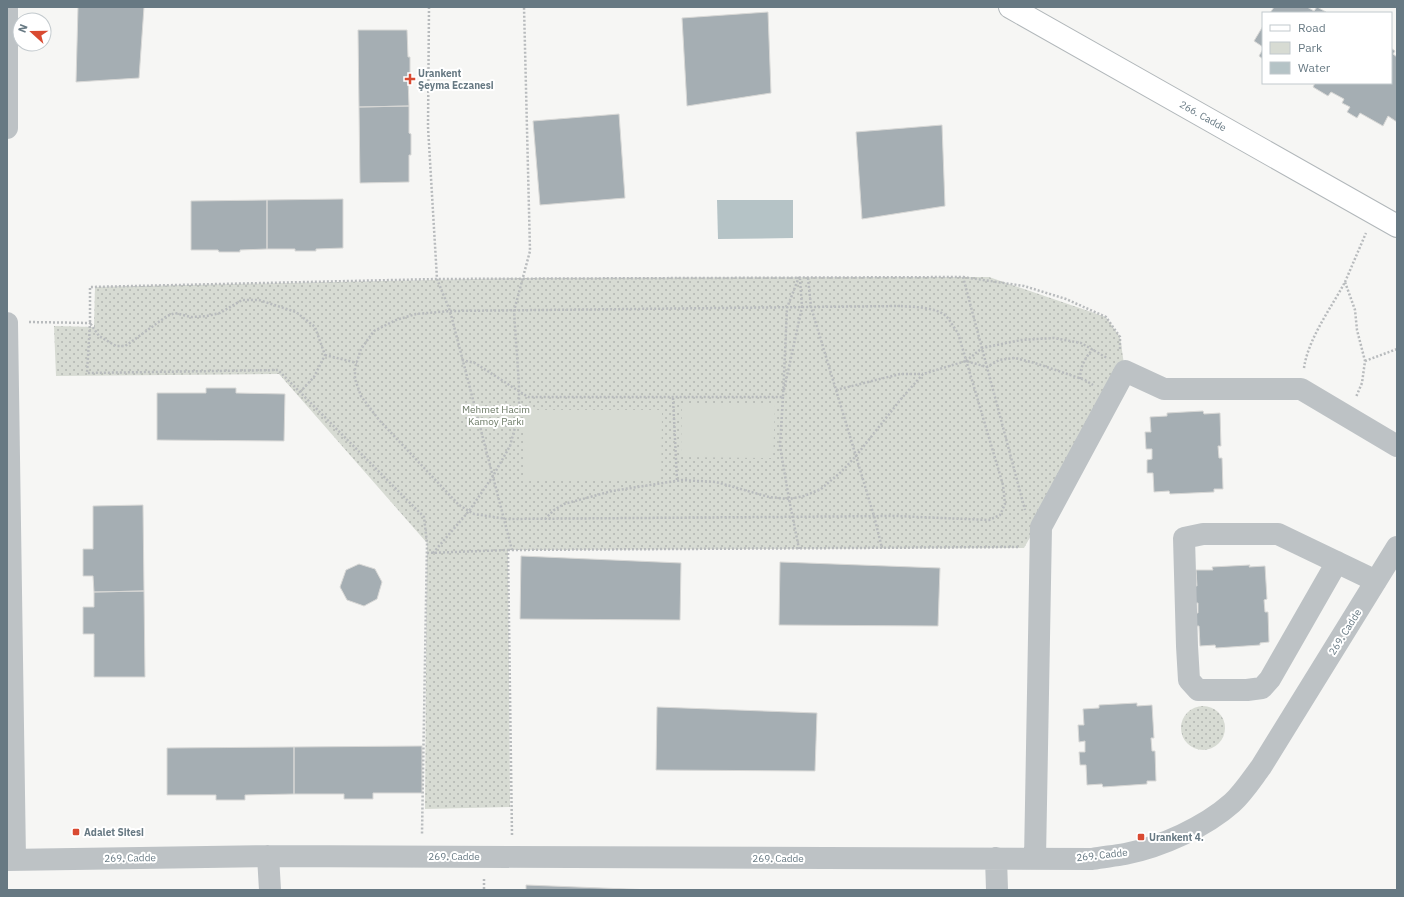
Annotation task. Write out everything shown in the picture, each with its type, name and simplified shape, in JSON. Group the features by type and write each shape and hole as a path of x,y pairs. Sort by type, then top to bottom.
{"main road":[{"name":"266. Cadde","path":"1010,7 1397,226"}],"street":[{"path":"7,128 8,7"},
{"path":"11,860 15,322"},
{"path":"1035,858 1041,528 1113,395 1123,369 1164,389 1301,389 1397,446"},
{"path":"1337,562 1270,679 1262,688 1247,690 1198,690 1189,680 1184,538 1203,534 1278,534 1337,562 1376,581"},
{"name":"269. Cadde","path":"11,860 268,856 1092,858 1132,852 1159,844 1194,828 1232,802 1261,767 1397,547"},
{"path":"268,856 270,890"},
{"path":"996,858 997,890"}],"path":[{"path":"429,7 428,126 436,279 450,311 505,518 512,550"},
{"path":"433,553 469,511 493,476 510,446 519,413 514,311 530,251 524,7"},
{"path":"1304,372 1306,358 1311,343 1346,282 1374,213"},
{"path":"783,397 802,307 799,277"},
{"path":"799,277 787,308 780,446 799,549"},
{"path":"963,277 1025,511"},
{"path":"422,830 427,553 424,517 278,370 87,373 90,323 90,287 523,278 963,277 1024,286 1066,299 1106,317 1120,337 1123,369"},
{"path":"808,278 811,307 874,516 882,548"},
{"path":"1346,282 1355,310 1357,330 1365,361 1362,383 1355,399"},
{"path":"90,323 99,336 116,346 124,346 167,316 175,313 191,317 207,316 220,313 242,300 259,300 296,312 315,327 325,356 314,377 300,392"},
{"path":"901,306 932,310 946,316 958,333 1004,485 1005,504 1000,515 989,520 874,516 505,518 474,514 459,505 379,420 361,396 356,379 355,368 361,349 374,331 396,320 416,314 450,311 811,307 901,306"},
{"path":"15,322 90,323"},
{"path":"836,390 900,374 923,374 966,361 982,348 1021,340 1054,338 1081,343 1103,354 1123,369"},
{"path":"1080,379 1082,364 1086,356 1093,349"},
{"path":"1365,361 1397,349"},
{"path":"325,356 357,363"},
{"path":"966,361 987,367 1000,360 1016,358 1080,379 1113,395"},
{"path":"462,360 475,364 528,397 783,397"},
{"path":"546,518 554,510 564,504 612,491 677,480 716,482 769,497 789,499 804,496 821,489 841,472 856,456 901,399 923,374"},
{"path":"673,398 677,480"},
{"path":"427,553 508,550 1018,548 1022,543"},
{"path":"508,550 513,857"}],"green space":[{"name":"Mehmet Hacim Kamoy Parkı","path":"989,277 1106,317 1120,337 1125,371 1024,548 508,550 510,807 425,809 427,543 279,374 56,376 54,326 94,327 95,287 523,278"},
{"path":"682,404 775,404 773,458 681,457"},
{"path":"523,410 662,410 661,481 523,481"},
{"path":"1207,706 1212,707 1219,712 1224,719 1224,737 1219,744 1212,749 1199,750 1194,749 1187,744 1182,737 1181,724 1182,719 1187,712 1194,707"}],"water":[{"path":"717,200 793,200 793,238 718,239"}],"building":[{"path":"78,7 144,7 139,78 76,82"},
{"path":"1274,7 1307,7 1314,11 1317,7 1326,12 1271,12"},
{"path":"768,12 771,93 687,106 682,18"},
{"path":"1262,28 1262,46 1254,41"},
{"path":"358,30 407,30 408,57 410,57 410,79 408,79 409,106 359,107"},
{"path":"1392,49 1395,51 1393,54 1397,57 1397,122 1388,116 1383,126 1360,113 1357,118 1347,112 1350,107 1342,103 1344,99 1331,92 1328,96 1313,87 1314,84 1392,84"},
{"path":"1262,51 1262,58 1259,56"},
{"path":"409,106 411,155 409,155 409,182 360,183 359,107"},
{"path":"619,114 625,198 540,205 533,121"},
{"path":"942,125 945,206 862,219 856,132"},
{"path":"343,199 343,248 316,249 316,251 267,249 267,200"},
{"path":"267,200 267,249 240,250 240,252 191,250 191,201"},
{"path":"206,388 236,388 236,393 285,394 284,441 157,440 157,393 206,393"},
{"path":"1203,411 1204,414 1220,413 1221,446 1218,446 1219,458 1222,458 1223,489 1214,489 1214,492 1170,494 1169,491 1154,492 1153,473 1147,473 1147,460 1152,459 1152,449 1146,449 1145,432 1151,432 1150,417 1167,416 1167,413"},
{"path":"143,505 144,591 94,592 93,576 83,576 83,549 93,549 93,506"},
{"path":"521,556 681,563 680,620 520,619"},
{"path":"780,562 940,568 938,626 779,625"},
{"path":"359,564 375,569 382,582 377,599 364,606 347,600 340,587 346,570"},
{"path":"1250,565 1249,567 1265,566 1267,599 1264,600 1265,612 1268,612 1269,642 1260,643 1260,645 1216,648 1215,645 1200,646 1199,626 1193,626 1192,613 1198,613 1198,603 1192,603 1191,586 1197,586 1196,570 1213,570 1212,567"},
{"path":"144,591 145,677 94,677 94,634 83,634 83,607 94,607 94,592"},
{"path":"1137,703 1137,706 1152,705 1154,738 1151,738 1152,751 1155,751 1156,781 1147,781 1147,784 1103,787 1102,784 1087,785 1086,765 1080,765 1079,752 1085,752 1085,741 1079,742 1078,725 1084,725 1083,709 1099,708 1099,705"},
{"path":"657,707 817,713 815,771 656,770"},
{"path":"422,746 422,793 373,793 373,799 344,799 344,794 294,794 294,747"},
{"path":"294,747 294,794 245,795 245,800 216,800 216,795 167,795 167,748"},
{"path":"526,885 652,890 526,890"}],"place":[{"name":"Urankent Şeyma Eczanesi","path":"410,79"},
{"name":"Adalet Sitesi","path":"76,832"},
{"name":"Urankent 4.","path":"1141,837"}]}
